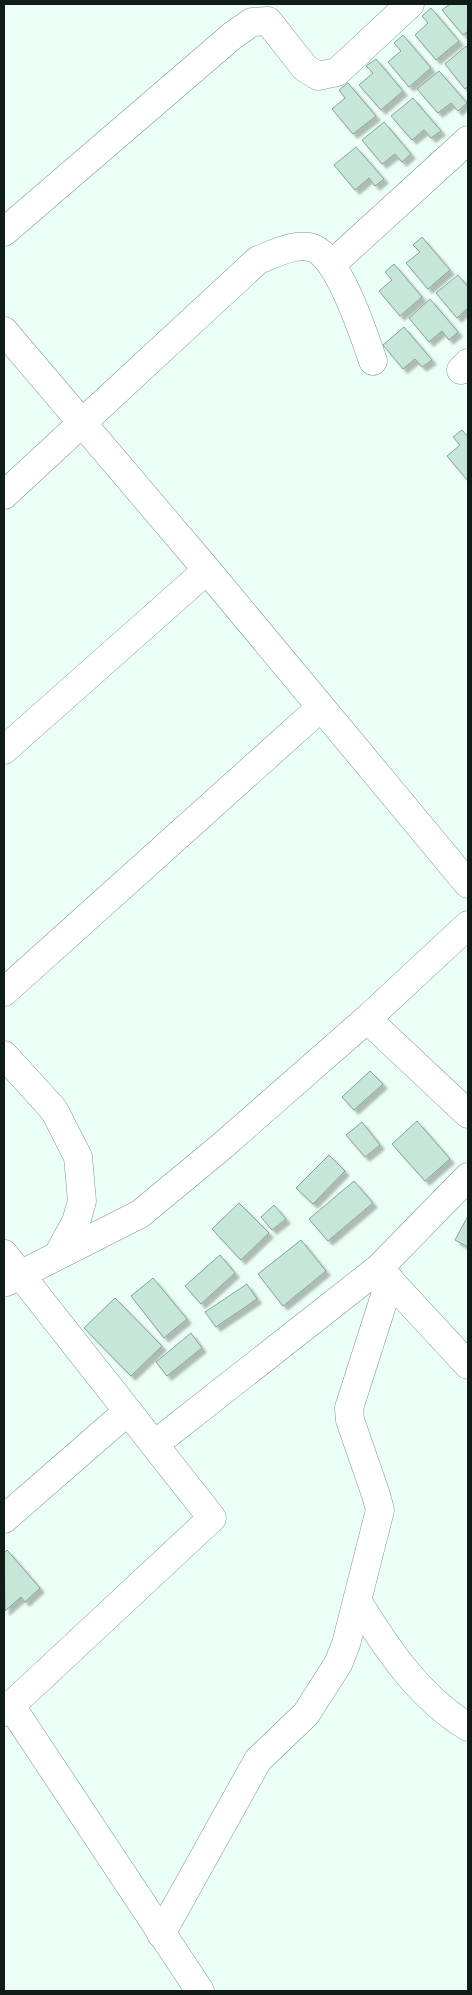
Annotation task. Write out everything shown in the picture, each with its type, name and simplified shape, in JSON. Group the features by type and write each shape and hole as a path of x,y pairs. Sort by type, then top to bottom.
{"street":[{"path":"4,232 232,36 252,22 268,21 305,68 318,76 337,72 410,4"},
{"path":"332,264 468,140"},
{"path":"4,495 258,260 295,247 314,248 332,264 356,315 373,361"},
{"path":"4,331 207,570 468,884"},
{"path":"4,750 207,570"},
{"path":"4,992 320,708"},
{"path":"200,1991 7,1709 212,1518 128,1411 9,1270 58,1255 140,1214 221,1147 366,1019 468,924"},
{"path":"366,1019 468,1114"},
{"path":"4,1055 54,1110 78,1157 82,1201 76,1222 58,1255"},
{"path":"155,1444 385,1274 468,1177"},
{"path":"385,1274 468,1364"},
{"path":"161,1934 258,1760 306,1714 338,1664 350,1632 380,1510 350,1420 349,1408 385,1274"},
{"path":"4,1519 128,1411"},
{"path":"358,1602 396,1661 423,1690 468,1727"}],"building":[{"path":"450,4 468,4 468,31 463,35 442,10"},
{"path":"431,8 459,41 436,60 415,35 428,23 422,16"},
{"path":"403,35 431,68 409,87 388,62 401,51 394,43"},
{"path":"466,46 468,49 468,86 465,89 445,64"},
{"path":"376,59 403,91 381,110 359,85 373,73 366,66"},
{"path":"439,71 467,103 458,111 451,103 438,113 417,89"},
{"path":"348,83 376,116 353,134 332,109 345,98 339,90"},
{"path":"413,98 441,131 431,138 424,130 412,140 391,116"},
{"path":"384,122 411,154 402,162 395,154 382,164 362,140"},
{"path":"356,147 384,179 375,186 369,178 355,190 334,165"},
{"path":"422,237 450,270 428,289 406,263 420,252 413,245"},
{"path":"394,264 422,297 400,316 379,291 392,280 385,272"},
{"path":"458,275 468,287 468,308 457,318 436,293"},
{"path":"430,299 458,332 449,340 442,331 429,342 409,318"},
{"path":"404,327 432,360 422,367 415,359 403,369 383,345"},
{"path":"462,430 468,437 468,481 447,456 460,445 453,437"},
{"path":"370,1071 383,1084 354,1110 342,1097"},
{"path":"417,1121 450,1159 425,1181 392,1144"},
{"path":"362,1122 380,1145 365,1157 346,1135"},
{"path":"329,1155 345,1171 313,1204 296,1188"},
{"path":"354,1181 373,1203 328,1241 309,1219"},
{"path":"239,1203 269,1233 241,1260 212,1229"},
{"path":"274,1205 286,1219 272,1230 261,1217"},
{"path":"468,1216 468,1247 455,1240"},
{"path":"301,1240 326,1271 283,1306 258,1274"},
{"path":"220,1255 235,1273 201,1304 185,1286"},
{"path":"153,1278 187,1319 164,1338 131,1296"},
{"path":"247,1284 257,1299 216,1327 205,1312"},
{"path":"115,1298 162,1346 131,1376 84,1328"},
{"path":"191,1333 202,1348 167,1376 156,1362"},
{"path":"7,1550 40,1588 25,1602 21,1597 5,1611 4,1553"}]}
